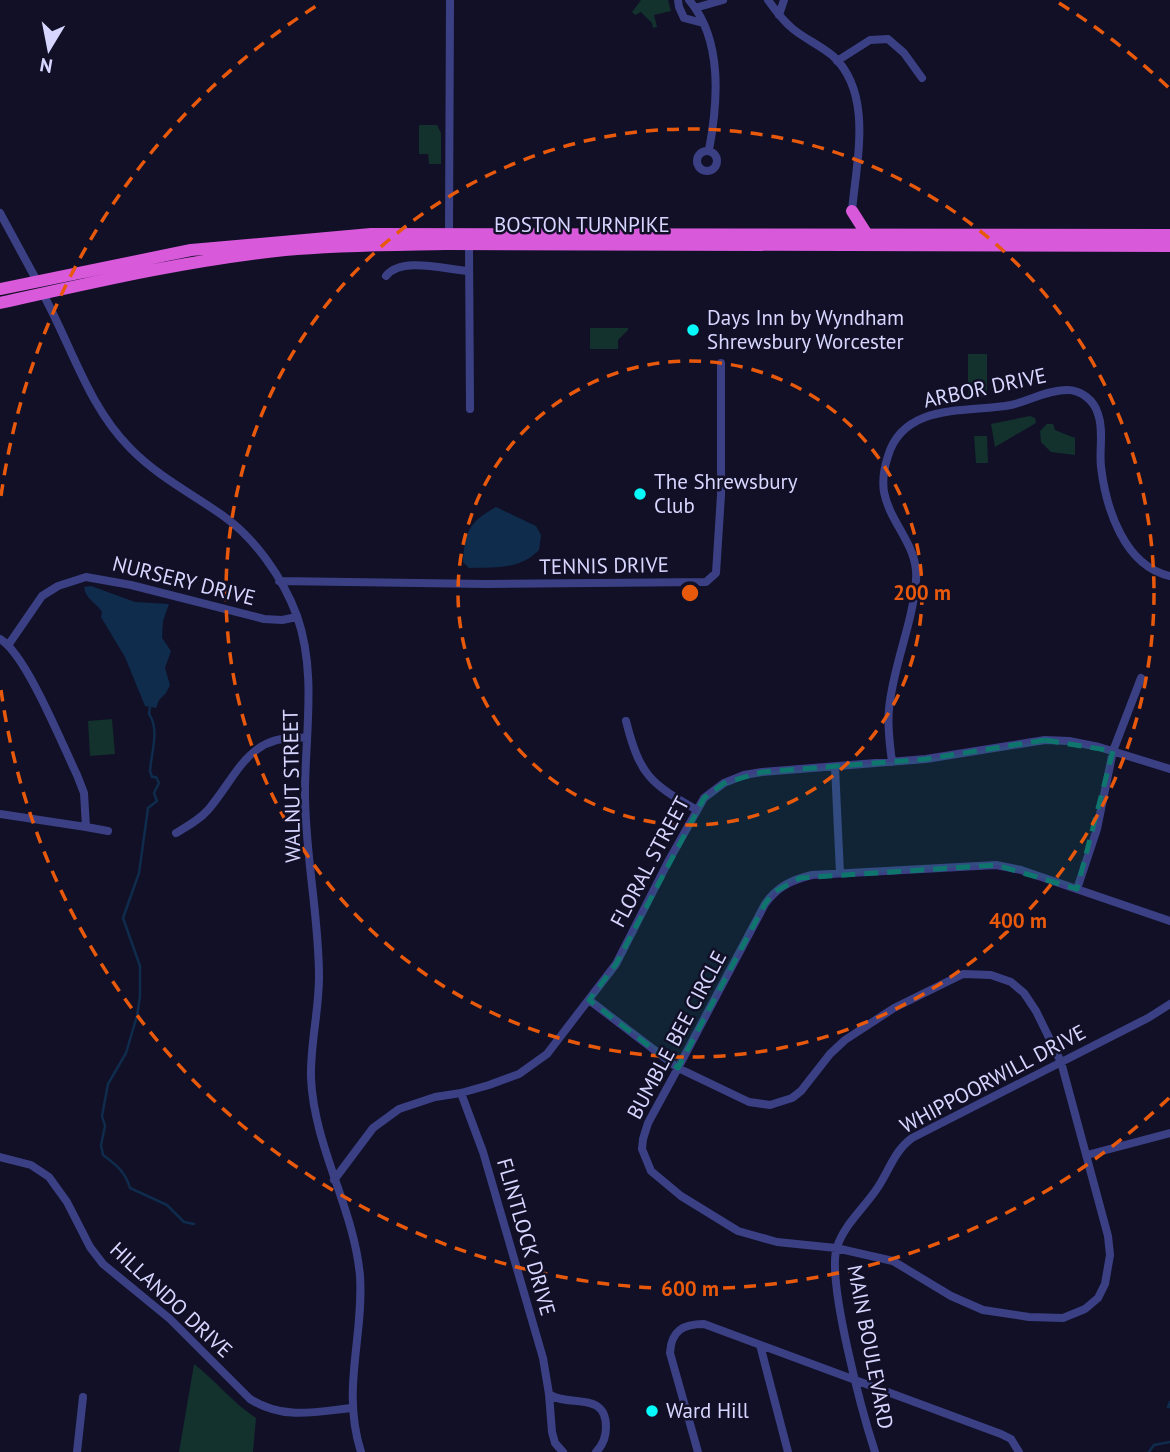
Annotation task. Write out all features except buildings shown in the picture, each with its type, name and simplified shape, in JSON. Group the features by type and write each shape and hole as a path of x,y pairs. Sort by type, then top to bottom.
{"highway":[{"path":"840,233 852,211 866,233"},
{"name":"BOSTON TURNPIKE","path":"0,289 153,256 210,247 344,235 1170,235"},
{"name":"BOSTON TURNPIKE","path":"0,303 144,271 282,250 363,245 1170,246"}],"street":[{"path":"678,0 678,7 684,18 703,23"},
{"path":"709,150 713,130 715,71 711,45 692,4 723,0"},
{"path":"768,0 793,29 837,61 849,79 858,104 858,143 852,211"},
{"path":"779,15 784,0"},
{"path":"449,233 450,2"},
{"path":"837,61 870,40 888,39 904,53 922,78"},
{"path":"0,212 37,281"},
{"path":"469,244 470,409"},
{"path":"386,276 390,271 405,265 469,271"},
{"name":"WALNUT STREET","path":"43,294 94,400 115,431 150,467 236,526 256,547 279,581 297,617 307,659 305,829 317,930 319,978 311,1078 316,1119 350,1231 359,1275 360,1305 352,1408 361,1452"},
{"name":"TENNIS DRIVE","path":"279,581 528,584 706,582 716,573 719,540 721,362"},
{"name":"ARBOR DRIVE","path":"892,762 889,708 912,611 917,576 913,552 887,502 883,478 893,443 915,421 958,409 1011,405 1067,390 1085,396 1099,416 1101,468 1116,524 1139,559 1153,570 1170,576"},
{"name":"NURSERY DRIVE","path":"9,644 42,596 58,586 86,577 131,585 264,619 297,617"},
{"path":"0,639 9,644 25,667 77,775 84,793 86,827"},
{"path":"1077,889 1097,829 1113,751 1141,678"},
{"path":"626,721 635,752 649,777 663,790 697,810"},
{"path":"176,833 206,812 247,756 278,738 307,738"},
{"name":"FLORAL STREET","path":"334,1180 373,1128 399,1109 519,1074 541,1059 616,964 697,810 709,793 724,783 744,775 936,758 1045,740 1069,741 1113,751 1170,769"},
{"path":"835,766 840,873"},
{"path":"0,814 108,831"},
{"name":"BUMBLE BEE CIRCLE","path":"589,1000 678,1068 750,1102 771,1105 801,1091 830,1054 854,1033 894,1008 967,973 991,975 1017,986 1036,1011 1061,1062 1108,1236 1109,1272 1098,1298 1070,1317 1029,1317 983,1310 950,1296 893,1261 836,1248 777,1242 738,1231 681,1196 651,1171 643,1157 643,1139 678,1068 774,892 786,883 800,878 840,873 996,865 1021,870 1170,921"},
{"name":"WHIPPOORWILL DRIVE","path":"836,1248 846,1228 877,1189 902,1145 1148,1018 1170,1004"},
{"name":"FLINTLOCK DRIVE","path":"461,1093 484,1152 543,1358 552,1432 555,1443 563,1452"},
{"path":"1087,1154 1170,1133"},
{"name":"HILLANDO DRIVE","path":"0,1157 31,1165 49,1177 96,1256 170,1319 250,1399 264,1408 287,1414 352,1408"},
{"name":"MAIN BOULEVARD","path":"836,1248 835,1280 855,1380 875,1452"},
{"path":"698,1452 670,1353 673,1336 684,1326 704,1324 1001,1434 1011,1439 1019,1452"},
{"path":"760,1345 788,1452"},
{"path":"549,1394 559,1400 589,1402 602,1411 606,1423 605,1436 596,1452"},
{"path":"77,1452 83,1397"}],"highlighted area":[{"path":"1045,740 1113,751 1077,889 996,865 800,878 774,892 765,904 678,1068 589,1000 616,964 704,798 724,783 762,772 926,759"}],"green space":[{"path":"641,0 668,0 671,11 654,15 657,27 653,28 652,23 641,12 635,15 632,12"},
{"path":"419,125 437,125 441,133 441,164 429,164 428,154 419,154"},
{"path":"590,328 628,330 618,340 618,349 590,349"},
{"path":"968,354 987,354 987,397 968,397"},
{"path":"1030,416 1035,418 1036,423 995,447 991,424"},
{"path":"1047,424 1053,424 1055,430 1075,438 1075,455 1051,452 1041,442 1040,431"},
{"path":"974,436 987,436 988,463 976,463"},
{"path":"112,719 115,754 90,756 88,721"},
{"path":"194,1364 256,1418 253,1452 179,1452"}],"water":[{"path":"496,507 536,526 541,535 539,550 515,564 469,568 463,562 467,535 474,523"},
{"path":"91,586 135,602 169,604 163,621 162,638 171,651 165,668 170,685 156,708 145,706 125,657 101,617 102,612 85,591 84,587"}],"waterway":[{"path":"150,707 149,714 154,727 150,771 159,783 154,793 157,801 148,808 139,873 123,918 140,966 140,996 126,1053 108,1084 102,1116 105,1126 101,1145 103,1155 123,1173 130,1188 167,1205 184,1222 194,1224"},
{"path":"1170,1402 1170,1407"},
{"path":"1149,1452 1154,1445 1170,1442"}],"place":[{"name":"Days Inn by Wyndham Shrewsbury Worcester","path":"693,330"},
{"name":"The Shrewsbury Club","path":"640,494"},
{"name":"Ward Hill","path":"652,1411"}]}
